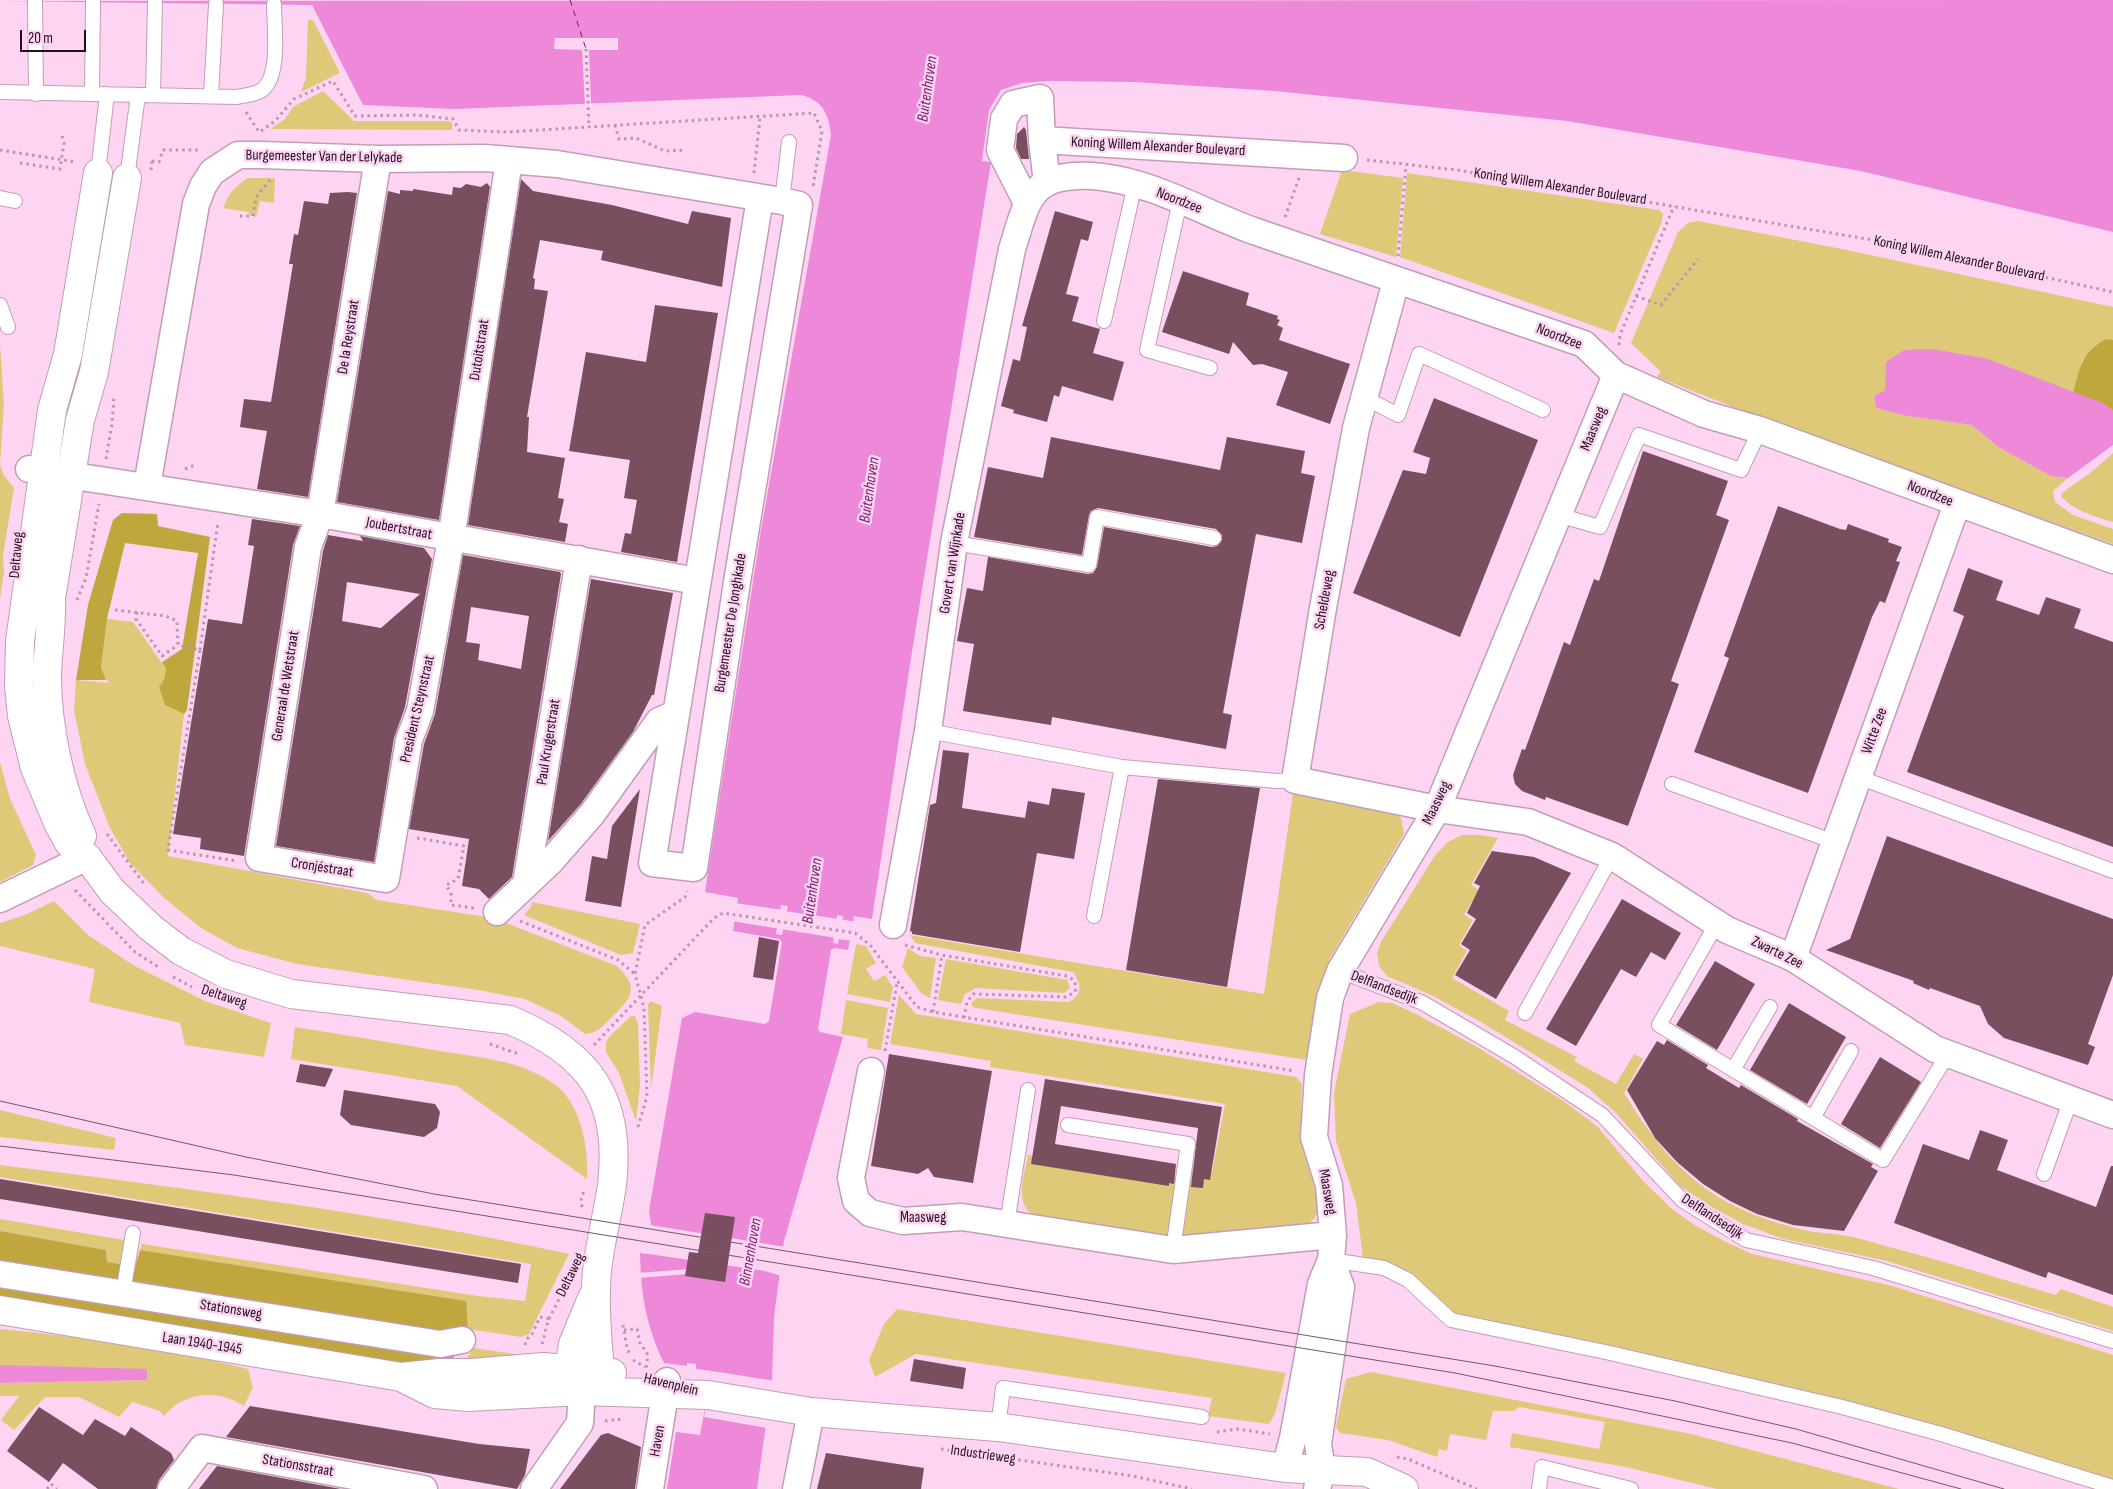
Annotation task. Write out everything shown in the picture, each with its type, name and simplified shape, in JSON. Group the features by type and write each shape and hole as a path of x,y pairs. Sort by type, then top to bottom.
{"main road":[{"name":"Deltaweg","path":"89,168 68,354 36,470 37,530 20,641 20,696 27,738 42,791 69,843 87,857 112,891 151,928 181,951 226,974 291,994 510,1020 541,1033 575,1058 596,1083 611,1119 613,1139 612,1184 596,1290 573,1344 584,1377"},
{"name":"Deltaweg","path":"87,857 82,836 72,816 50,730 47,674 52,626 50,598 83,406 94,372 127,178"},
{"name":"Laan 1940-1945","path":"1,1311 400,1377 435,1394 468,1397 584,1377"},
{"name":"Havenplein","path":"584,1377 666,1387 708,1395"},
{"name":"Industrieweg","path":"708,1395 811,1412 998,1428 1285,1468 1318,1483 1367,1472 1404,1489"}],"street":[{"path":"1040,98 1042,140 1047,183 1036,191 1027,203 1000,150 1004,119 1014,104 1040,98"},
{"name":"Koning Willem Alexander Boulevard","path":"1042,140 1344,158"},
{"name":"Burgemeester Van der Lelykade","path":"147,486 196,204 203,186 212,172 238,155 378,159 485,158 557,164 773,200"},
{"name":"De la Reystraat","path":"320,514 378,159"},
{"name":"Dutoitstraat","path":"451,539 509,161"},
{"name":"Noordzee","path":"1047,183 1078,176 1102,177 1135,184 1278,239 1584,344 1616,375 1704,414 1760,430 1956,504 2113,560"},
{"name":"Burgemeester De Jonghkade","path":"773,200 737,582 694,868 652,863 696,581 773,200"},
{"name":"Govert van Wijnkade","path":"892,925 928,731 954,543 1012,249 1027,203"},
{"name":"Scheldeweg","path":"1295,780 1323,608 1356,428 1396,281"},
{"name":"Maasweg","path":"1318,1483 1318,1444 1341,1286 1332,1247 1328,1186 1314,1137 1318,1075 1330,998 1340,971 1437,809 1616,375"},
{"path":"36,470 72,474"},
{"name":"Joubertstraat","path":"72,474 147,486 180,494 320,514 451,539 696,581"},
{"name":"Witte Zee","path":"1793,958 1956,504"},
{"name":"Generaal de Wetstraat","path":"259,858 308,547 320,514"},
{"name":"President Steynstraat","path":"386,878 408,740 420,711 451,539"},
{"name":"Paul Krugerstraat","path":"526,884 579,560"},
{"path":"497,912 551,861 592,814 659,721 675,714"},
{"path":"1295,780 1437,809"},
{"name":"Zwarte Zee","path":"1437,809 1528,822 1612,856 1717,923 1793,958 1935,1049 2113,1115"},
{"path":"0,898 87,857"},
{"name":"Cronjéstraat","path":"259,858 386,878"},
{"name":"Maasweg","path":"878,1062 851,1178 856,1201 870,1213 903,1221 962,1218 1173,1250 1332,1247"},
{"name":"Maasweg","path":"1285,1468 1294,1438 1321,1284 1332,1247"},
{"name":"Stationsweg","path":"0,1274 440,1344 462,1340"},
{"path":"534,1489 580,1423 584,1377"},
{"name":"Haven","path":"650,1489 666,1387"},
{"path":"796,1489 811,1412"},
{"name":"Stationsstraat","path":"174,1488 202,1448 424,1489"}],"lane":[{"path":"35,1 36,94"},
{"path":"92,94 93,2"},
{"path":"153,95 155,2"},
{"path":"211,96 216,4"},
{"path":"0,92 237,97 254,94 270,83 274,69 274,4"},
{"path":"89,168 107,94"},
{"path":"127,178 138,95"},
{"name":"Burgemeester De Jonghkade","path":"773,200 789,142"},
{"path":"1104,321 1135,184"},
{"path":"0,198 15,200"},
{"path":"1180,201 1147,350 1210,368"},
{"path":"0,305 8,327"},
{"path":"1365,398 1398,415 1419,354 1543,410"},
{"path":"1558,515 1600,527 1638,434 1741,470 1760,430"},
{"path":"954,543 1089,565 1097,517 1214,538"},
{"path":"928,731 1122,767 1295,780"},
{"path":"1094,916 1122,767"},
{"path":"1858,777 2113,871"},
{"path":"1672,784 1835,842"},
{"path":"1525,1013 1612,856"},
{"path":"1717,923 1659,1026 1883,1160 1948,1054"},
{"name":"Delflandsedijk","path":"1340,971 1423,1003 1515,1057 1602,1115 1682,1200 1746,1240 1873,1268 2113,1342"},
{"path":"1733,1070 1770,1007"},
{"path":"1813,1118 1851,1051"},
{"path":"1007,1224 1028,1090"},
{"path":"2044,1174 2071,1099"},
{"path":"1068,1125 1188,1144 1173,1250"},
{"path":"123,1293 133,1233"},
{"path":"1332,1247 1408,1280 1451,1320 1610,1353 1842,1407 1941,1434 2113,1487"},
{"name":"Industrieweg","path":"998,1428 1003,1388 1202,1417"},
{"path":"1539,1489 1542,1467 1630,1489"}],"path":[{"path":"586,49 589,127"},
{"path":"259,132 275,121 294,99 333,81 355,116 416,115 453,119 459,130 469,131 508,132 616,126 760,116 814,113 818,118 821,136 812,195 773,200 760,116"},
{"path":"616,126 619,139 622,141 636,138 665,151 685,150"},
{"path":"20,164 60,169 64,143 62,136"},
{"path":"0,150 62,160 89,168"},
{"path":"240,216 253,216 256,197 272,178 272,155"},
{"path":"1278,239 1307,156"},
{"name":"Koning Willem Alexander Boulevard","path":"1344,158 1457,170 1873,240 2113,292"},
{"path":"1396,281 1406,164"},
{"path":"1616,375 1620,335 1674,206"},
{"path":"1636,296 1661,306 1698,259"},
{"path":"221,500 200,650 168,850 251,864 259,858"},
{"path":"115,610 166,616 177,621 178,645"},
{"path":"137,612 136,619 162,656 178,645 200,650"},
{"path":"394,834 464,846 458,879 446,885 451,893 451,905 497,912 618,960 635,974"},
{"path":"637,1129 647,1096 644,1008 635,974 645,925 685,897 694,868"},
{"name":"Deltaweg","path":"60,870 91,909 135,952 183,983 199,989"},
{"path":"592,1048 641,993 714,918 723,914 856,933 870,945 917,1007 933,1012 1318,1075"},
{"path":"892,925 904,945 942,955 1066,976 1076,984 1075,992 1066,997 973,994 967,1002 964,1018"},
{"path":"933,1012 942,955"},
{"path":"878,1062 897,983"},
{"path":"486,1043 527,1056"},
{"path":"583,1210 581,1198 589,1184"},
{"name":"Deltaweg","path":"542,1340 548,1321 574,1270"},
{"name":"Industrieweg","path":"931,1448 1133,1476 1192,1489"},
{"path":"1391,1456 1408,1459 1477,1489"},
{"path":"47,1489 51,1484 57,1489"}],"shaded area":[{"path":"308,20 313,20 340,73 301,92 306,78"},
{"path":"323,91 354,121 449,121 452,123 452,130 270,129 285,119 293,107"},
{"path":"1342,170 1403,178 1396,257 1320,234"},
{"path":"1407,173 1659,210 1663,214 1662,221 1614,333 1400,257"},
{"path":"248,178 275,178 274,203 260,201 256,217 249,215 249,212 223,208 233,190"},
{"path":"1698,221 1842,249 2113,307 2113,340 2106,339 2083,359 2073,393 1988,359 1885,390 1874,396 1876,408 1907,416 1972,425 1998,447 2051,476 2068,478 2053,491 2055,502 2073,515 2113,529 2113,544 1733,407 1657,377 1661,372 1631,343 1678,232 1688,223"},
{"path":"2106,339 2113,340 2113,411 2102,403 2073,393 2080,368 2086,356"},
{"path":"0,344 4,405 0,464"},
{"path":"2113,453 2113,522 2078,509 2061,496 2063,492 2090,473"},
{"path":"0,464 3,474 14,488 3,556 4,573 0,599"},
{"path":"122,513 157,514 158,526 210,537 187,710 184,714 165,705 159,687 164,679 166,669 162,662 182,649 198,553 125,543 107,619 101,668 106,680 76,680 88,605 113,520"},
{"path":"107,619 133,622 166,669 164,679 159,687 165,704 184,714 168,856 367,893 377,900 493,918 617,966 629,981 631,987 628,999 624,1005 600,1029 585,1034 561,1016 525,999 478,990 297,964 237,948 201,928 163,897 130,863 110,828 85,764 74,710 76,680 110,683 102,675 101,669"},
{"path":"0,762 10,799 36,855 33,865 0,882"},
{"path":"1293,793 1396,813 1401,818 1404,834 1330,958 1320,989 1307,1060 976,1008 971,1003 977,998 1068,1002 1079,993 1078,980 1073,972 915,943 910,935 1264,994"},
{"path":"1462,835 1498,838 1471,885 1479,890 1464,915 1473,920 1459,945 1467,951 1452,978 1509,1011 1505,1020 1577,1057 1574,1061 1616,1084 1634,1054 1643,1059 1624,1093 1659,1144 1678,1165 1698,1182 1720,1198 1745,1211 1772,1221 1809,1231 1862,1239 2056,1295 2061,1289 2113,1307 2113,1331 1887,1261 1784,1239 1743,1224 1710,1206 1680,1186 1616,1113 1587,1087 1481,1022 1431,995 1387,976 1379,966 1377,953 1381,942 1436,854 1448,842"},
{"path":"54,901 88,935 133,965 205,1001 271,1023 264,1057 185,1045 180,1023 89,1002 95,969 0,946 0,923 25,915"},
{"path":"532,902 640,924 633,953 621,955 524,915 531,907"},
{"path":"856,944 866,946 876,963 866,969 874,981 885,975 893,987 890,1002 847,994"},
{"path":"908,948 920,956 936,958 930,998 921,993 902,967"},
{"path":"946,959 1067,980 1070,988 1064,993 976,988 965,994 961,1004 938,1000"},
{"path":"899,995 916,1014 1296,1077 1302,1084 1303,1142 1320,1208 1314,1219 1304,1226 1187,1236 1161,1235 1032,1214 1023,1202 1022,1195 1023,1178 1028,1155 1176,1176 1178,1166 1212,1172 1225,1104 990,1067 991,1061 890,1044"},
{"path":"846,1000 888,1008 881,1050 867,1048 868,1039 841,1034"},
{"path":"650,1001 662,1006 651,1089 648,1005"},
{"path":"1379,1002 1392,1003 1416,1014 1477,1047 1562,1100 1597,1126 1643,1181 1672,1209 1696,1226 1728,1243 1752,1254 1892,1286 2113,1355 2113,1481 1451,1314 1363,1258 1356,1203 1336,1141 1334,1093 1350,1014"},
{"path":"631,1016 635,1016 638,1024 640,1085 636,1121 619,1073 606,1052 606,1043 609,1037"},
{"path":"295,1027 480,1057 511,1064 539,1075 563,1091 577,1114 585,1140 587,1179 457,1086 291,1059"},
{"path":"0,1110 116,1138 114,1150 0,1137"},
{"path":"0,1165 357,1214 498,1239 569,1254 529,1334 521,1337 468,1329 465,1301 140,1250 142,1244 478,1296 525,1301 531,1264 0,1177"},
{"path":"0,1219 124,1240 121,1265 107,1262 106,1250 0,1231"},
{"path":"0,1231 106,1250 107,1262 135,1267 140,1250 466,1301 468,1329 449,1367 378,1360 0,1299"},
{"path":"897,1309 1286,1373 1275,1414 1269,1424 1208,1416 1212,1398 916,1354 875,1377 869,1360 884,1324"},
{"path":"0,1329 62,1336 187,1355 248,1369 253,1387 244,1406 223,1397 202,1395 181,1401 164,1416 160,1411 132,1402 119,1417 79,1397 45,1397 14,1430 1,1420 19,1396 0,1396 0,1383 147,1380 147,1370 0,1365"},
{"path":"473,1348 515,1354 514,1364 464,1363"},
{"path":"1371,1372 1691,1434 1899,1489 1717,1489 1626,1467 1510,1447 1512,1433 1599,1449 1605,1422 1519,1407 1513,1411 1493,1411 1486,1440 1450,1434 1447,1451 1439,1449 1437,1457 1388,1440 1340,1433 1336,1427 1346,1379"}],"water":[{"path":"2113,0 2113,232 1861,171 1567,121 1275,91 1135,82 1049,81 1022,83 1001,90 989,110 982,161 991,162 911,658 872,919 854,916 848,950 834,948 831,950 818,1029 820,1032 843,1037 784,1241 774,1317 772,1381 757,1489 667,1489 676,1432 700,1435 712,1371 696,1369 696,1364 687,1363 687,1366 664,1363 653,1336 643,1297 640,1253 647,1254 651,1223 649,1211 682,1018 695,1012 765,1024 769,1021 782,942 779,939 733,931 738,898 705,892 761,530 831,135 826,114 814,100 801,95 455,109 363,105 312,5 0,1","holes":["781,905 788,906 782,935 776,934","837,915 843,916 838,944 833,943"]},
{"path":"1933,349 1988,359 2102,403 2113,411 2113,445 2068,478 2051,476 1998,447 1972,425 1907,416 1876,408 1874,396 1885,390 1886,362 1904,350"},
{"path":"0,1365 147,1369 147,1380 0,1383"}],"pier":[{"path":"555,38 618,38 618,50 589,50 591,105 585,105 582,50 554,49"},
{"path":"735,903 783,910 780,929 732,921"},
{"path":"784,911 839,919 836,938 781,929"},
{"path":"840,919 856,922 853,941 837,939"},
{"path":"650,1225 786,1247 781,1276 765,1271 642,1253 647,1249"},
{"path":"688,1269 688,1274 639,1278 638,1273"},
{"path":"712,1371 775,1381 767,1428 704,1417"}],"building":[{"path":"1024,127 1026,130 1029,159 1021,159 1016,148 1017,134"},
{"path":"521,179 533,191 612,205 688,224 692,211 731,218 722,287 601,260 603,251 540,240 533,278 535,279 534,289 548,291 527,417 529,417 527,452 565,458 558,498 564,499 559,522 568,524 565,542 468,525"},
{"path":"487,183 490,187 439,520 337,502 388,191 400,194 400,190 413,191 413,189 452,195 453,187 461,188 466,184 481,187"},
{"path":"330,193 357,193 308,497 257,489 267,431 240,427 244,399 271,402 293,264 289,264 294,234 298,235 304,201 328,204"},
{"path":"1055,211 1093,222 1088,241 1081,239 1066,294 1079,297 1072,321 1100,329 1093,353 1124,362 1113,401 1062,386 1059,397 1054,395 1047,422 1013,413 1014,410 1001,406 1013,359 1020,361 1027,327 1022,326"},
{"path":"1183,271 1249,293 1246,305 1278,316 1277,319 1280,320 1277,325 1283,328 1279,340 1350,364 1330,424 1276,405 1288,372 1262,364 1253,365 1233,342 1229,354 1162,332"},
{"path":"655,305 718,313 677,562 621,552 625,533 631,534 637,500 624,498 630,460 569,451 586,352 646,362"},
{"path":"1434,398 1538,440 1460,637 1353,593 1403,470 1426,474 1430,458 1413,452"},
{"path":"1051,437 1220,470 1227,437 1305,451 1301,473 1315,476 1302,543 1256,534 1223,713 1232,715 1226,749 1052,717 1051,725 963,711 974,644 957,641 967,588 983,591 988,557 1088,574 1093,573 1097,567 1104,527 1212,547 1217,546 1222,540 1222,535 1216,529 1098,508 1091,511 1089,515 1082,555 974,537 988,467 1043,478"},
{"path":"1643,451 1728,481 1716,515 1729,520 1671,681 1679,684 1628,826 1546,797 1545,800 1522,791 1515,784 1513,775 1522,749 1525,750 1564,642 1570,645 1594,579 1599,581"},
{"path":"1778,506 1840,529 1846,530 1848,524 1889,539 1888,542 1902,547 1896,561 1900,562 1885,603 1880,601 1872,617 1808,793 1694,752 1729,658 1724,656"},
{"path":"252,519 300,526 293,545 244,856 200,849 201,838 173,834 208,619 242,624 254,546 248,545"},
{"path":"328,535 363,541 360,536 424,548 432,559 405,707 394,738 374,862 276,846 323,551","holes":["347,582 420,594 381,628 342,621"]},
{"path":"463,555 560,572 512,877 489,899 479,889 462,886 469,839 409,829 424,744 435,714","holes":["471,607 529,616 521,669 478,660 480,644 466,642"]},
{"path":"1968,568 2003,581 1996,600 2039,615 2046,597 2081,609 2074,628 2113,642 2113,847 1907,772 1964,616 1953,611"},
{"path":"591,579 673,593 654,695 652,695 633,732 580,805 548,841"},
{"path":"943,750 969,753 962,808 1025,818 1028,801 1049,805 1052,788 1085,793 1074,859 1037,853 1020,952 912,934 910,931 930,805 936,803"},
{"path":"1158,779 1260,788 1227,987 1126,970"},
{"path":"640,789 621,907 585,901 592,856 607,859 612,826"},
{"path":"1887,836 2113,919 2113,975 2088,1044 2095,1047 2088,1065 2004,1038 1988,1024 1980,1006 1930,988 1929,990 1913,983 1914,981 1826,950 1850,939"},
{"path":"1492,851 1534,857 1571,873 1496,999 1455,975 1470,950 1461,944 1476,919 1467,913 1480,886 1474,883"},
{"path":"1622,899 1681,933 1665,960 1651,952 1636,977 1621,969 1576,1046 1546,1029"},
{"path":"759,937 779,941 773,980 753,977"},
{"path":"1715,961 1755,984 1717,1050 1676,1025"},
{"path":"1789,1003 1846,1037 1807,1104 1750,1070"},
{"path":"1667,1040 1708,1065 1706,1068 1739,1088 1741,1085 1798,1119 1797,1121 1873,1164 1871,1167 1878,1171 1844,1231 1793,1225 1757,1214 1730,1201 1703,1184 1677,1162 1655,1138 1627,1090 1657,1041 1664,1045"},
{"path":"889,1054 992,1071 973,1183 934,1177 928,1168 918,1174 871,1166"},
{"path":"1880,1057 1921,1082 1880,1148 1841,1124"},
{"path":"300,1064 333,1069 325,1087 296,1082"},
{"path":"1045,1079 1222,1107 1210,1180 1204,1179 1203,1188 1191,1187 1198,1128 1061,1106 1055,1144 1176,1164 1174,1184 1169,1183 1169,1186 1031,1164"},
{"path":"344,1090 435,1104 440,1112 437,1128 424,1137 351,1125 340,1115"},
{"path":"1980,1130 2008,1140 1997,1170 2096,1207 2111,1166 2113,1166 2113,1295 2048,1272 2046,1278 1894,1223 1923,1144 1969,1160"},
{"path":"0,1179 521,1264 518,1283 0,1199"},
{"path":"705,1213 735,1217 725,1282 685,1276 689,1252 698,1253"},
{"path":"914,1359 966,1368 963,1389 910,1381"},
{"path":"250,1406 479,1444 530,1449 525,1475 517,1489 226,1437"},
{"path":"39,1407 83,1435 95,1419 125,1436 131,1427 171,1453 174,1460 159,1480 156,1489 98,1489 63,1463 49,1482 7,1451"},
{"path":"608,1433 641,1447 635,1489 560,1489 601,1435"},
{"path":"826,1453 924,1468 921,1489 817,1489"},
{"path":"217,1466 341,1489 199,1489"}],"ferry route":[{"path":"570,0 586,49"}],"tram line":[{"path":"0,1101 246,1157 434,1194 1495,1366 1675,1401 1796,1429 2004,1489"},
{"path":"0,1146 234,1175 1455,1373 1792,1443 1961,1489"}],"water label":[{"name":"Buitenhaven","path":"928,89"},
{"name":"Buitenhaven","path":"870,490"},
{"name":"Buitenhaven","path":"813,891"},
{"name":"Binnenhaven","path":"751,1252"}]}
